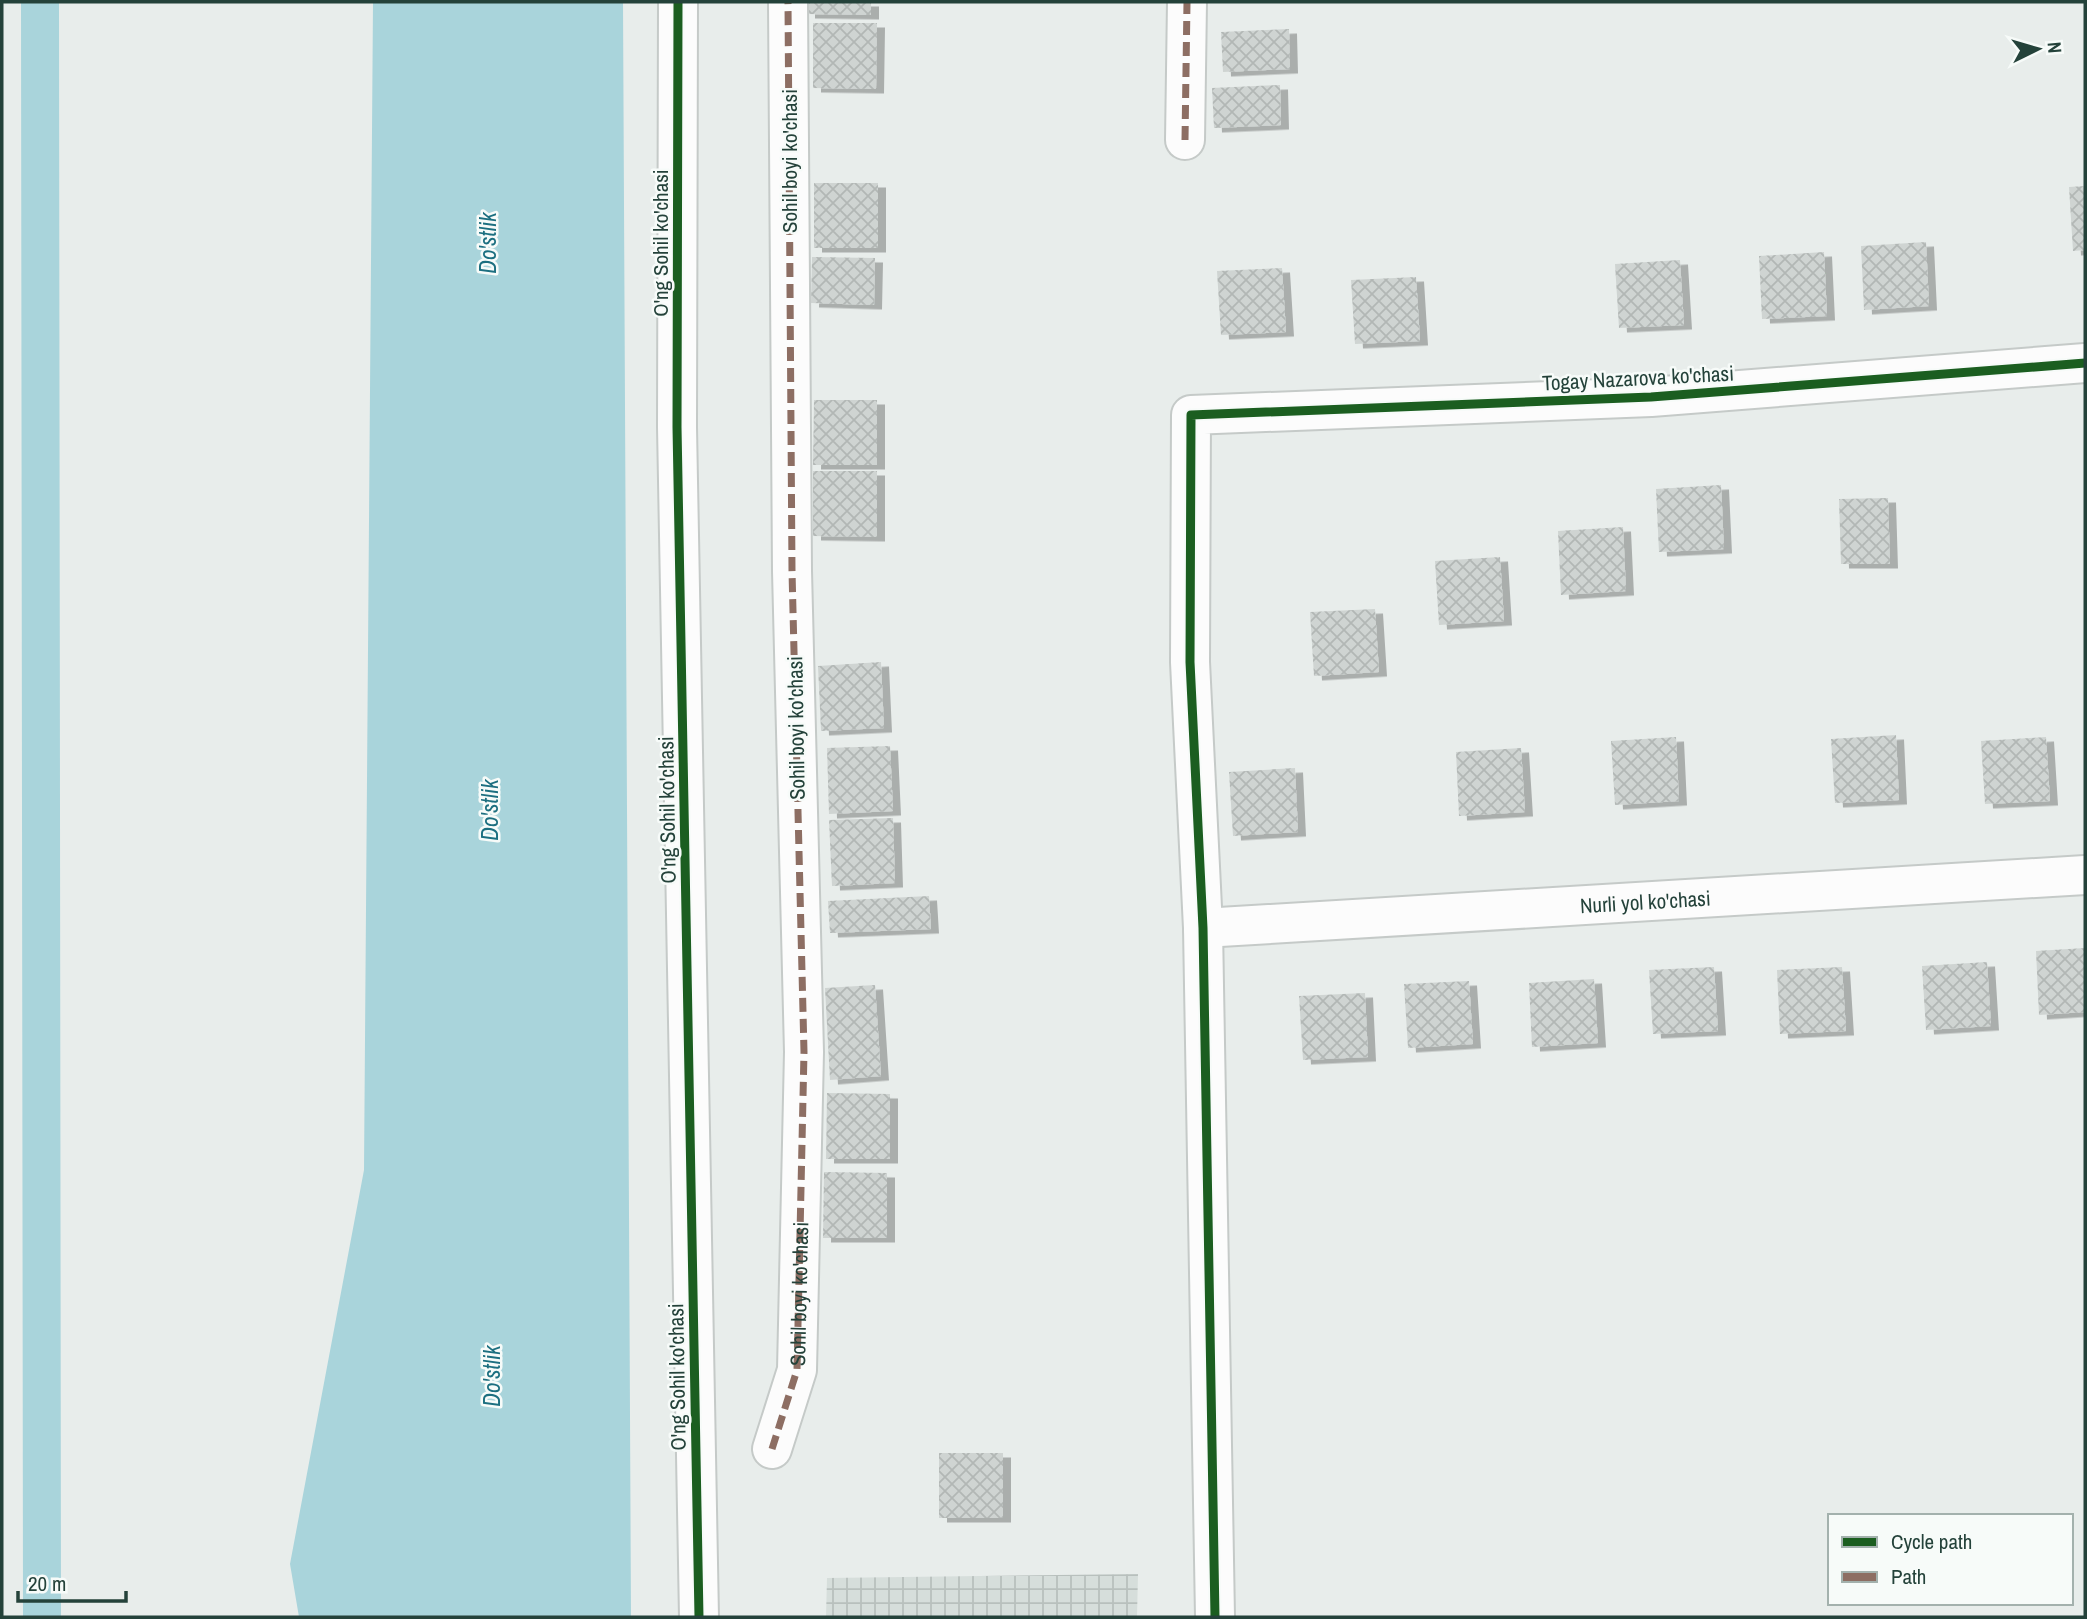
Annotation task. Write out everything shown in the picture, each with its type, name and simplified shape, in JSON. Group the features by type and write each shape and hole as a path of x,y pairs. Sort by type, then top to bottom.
{"street":[{"name":"O'ng Sohil ko'chasi","path":"678,2 678,441 699,1617"},
{"name":"Sohil boyi ko'chasi","path":"772,1449 797,1370 804,1052 792,572 788,2"},
{"path":"1185,140 1187,2"},
{"name":"Togay Nazarova ko'chasi","path":"1203,929 1190,662 1191,415 1651,397 2085,363"},
{"name":"Nurli yol ko'chasi","path":"1203,929 2085,875"},
{"path":"1203,929 1215,1617"}],"shaded area":[{"path":"1138,1574 1137,1617 826,1617 827,1578"}],"water":[{"name":"Do'stlik","path":"373,2 623,2 631,1617 299,1617 290,1564 364,1170"}],"building":[{"path":"807,2 871,2 871,15 807,14"},
{"path":"813,23 877,23 876,89 813,88"},
{"path":"1289,29 1290,69 1223,72 1221,32"},
{"path":"1280,85 1281,125 1214,128 1212,88"},
{"path":"814,183 878,183 878,248 814,248"},
{"path":"2085,186 2085,250 2073,251 2069,187"},
{"path":"1926,242 1929,306 1864,310 1861,246"},
{"path":"1824,252 1827,316 1762,319 1759,256"},
{"path":"812,257 875,258 874,305 811,303"},
{"path":"1680,260 1684,325 1619,328 1615,264"},
{"path":"1282,268 1286,332 1221,335 1217,271"},
{"path":"1416,277 1420,341 1355,344 1351,280"},
{"path":"814,400 877,400 877,465 813,465"},
{"path":"813,471 877,471 877,537 813,536"},
{"path":"1721,485 1724,549 1659,552 1656,489"},
{"path":"1888,498 1890,564 1841,564 1839,499"},
{"path":"1623,527 1626,591 1561,595 1558,531"},
{"path":"1500,557 1504,621 1439,625 1435,561"},
{"path":"1375,609 1379,672 1314,676 1310,612"},
{"path":"881,662 884,728 821,731 818,666"},
{"path":"1896,735 1899,800 1835,803 1831,739"},
{"path":"1676,737 1679,801 1615,805 1611,741"},
{"path":"2046,737 2050,801 1985,804 1981,741"},
{"path":"890,746 893,811 829,814 827,748"},
{"path":"1521,748 1525,812 1459,816 1456,752"},
{"path":"1295,768 1298,832 1233,836 1229,772"},
{"path":"893,818 895,883 832,886 829,820"},
{"path":"929,896 931,929 830,933 828,901"},
{"path":"2085,948 2085,1012 2039,1015 2036,951"},
{"path":"1987,962 1991,1026 1926,1030 1922,966"},
{"path":"1714,967 1718,1031 1653,1034 1649,970"},
{"path":"1842,967 1846,1031 1780,1034 1777,970"},
{"path":"1594,979 1598,1043 1532,1047 1529,983"},
{"path":"1469,981 1473,1044 1408,1048 1404,984"},
{"path":"875,985 881,1076 830,1080 825,988"},
{"path":"1365,993 1368,1057 1303,1060 1299,996"},
{"path":"827,1093 890,1094 890,1159 826,1159"},
{"path":"824,1172 887,1173 887,1238 823,1238"},
{"path":"939,1453 1003,1453 1003,1518 939,1518"}],"waterway":[{"path":"40,2 42,1617"}],"marked path":[{"path":"772,1449 797,1370 804,1052 792,571 788,2"},
{"path":"1185,140 1187,2"}],"cycle path":[{"path":"678,2 677,427 699,1617"},
{"path":"1215,1617 1203,928 1190,662 1191,415 1651,397 2085,363"}]}
